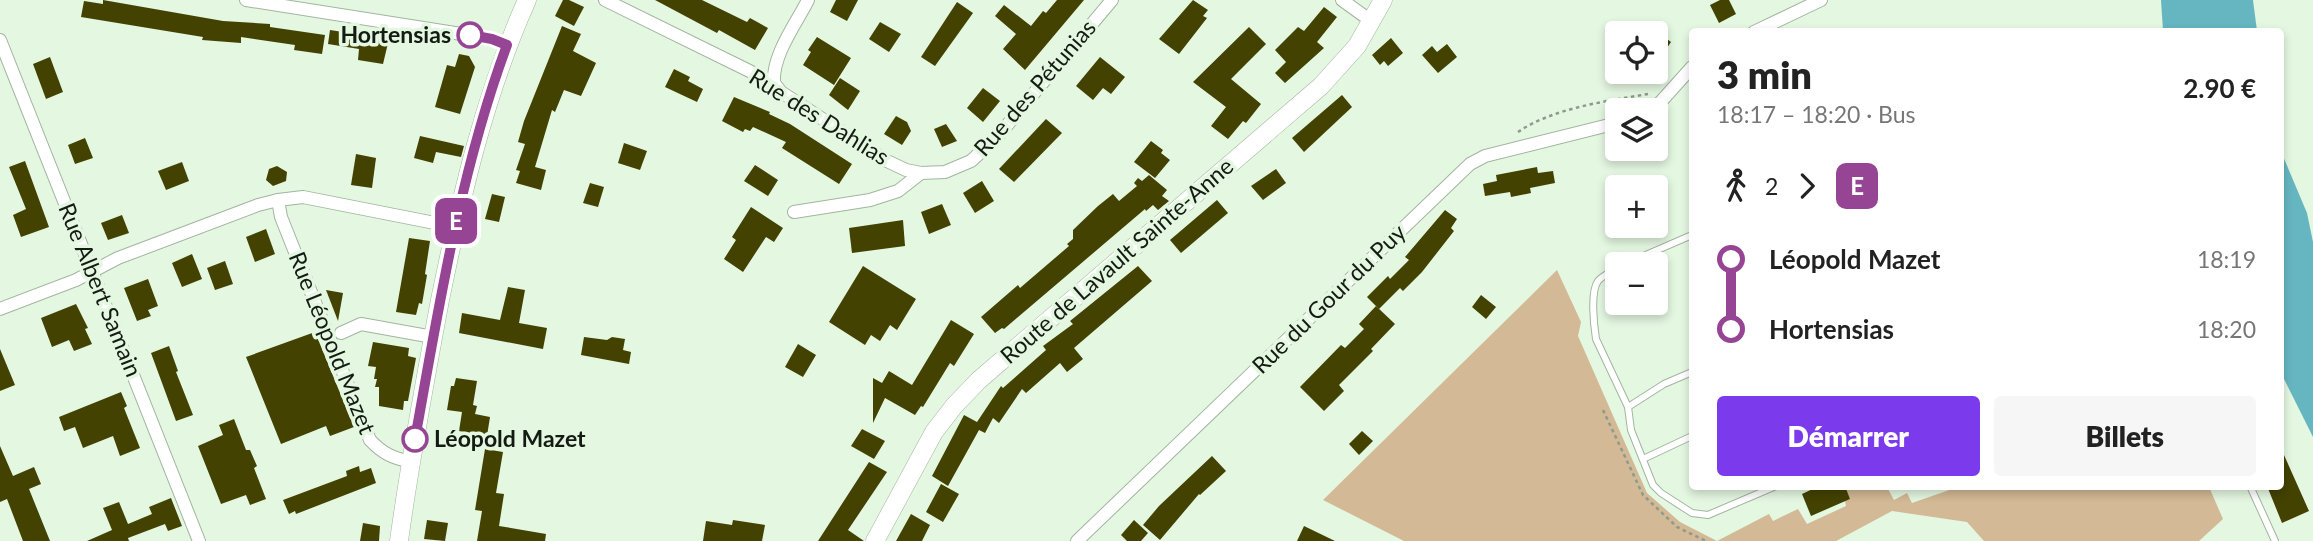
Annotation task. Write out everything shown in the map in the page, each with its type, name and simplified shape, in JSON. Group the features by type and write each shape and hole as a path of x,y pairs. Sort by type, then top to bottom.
{"street":[{"path":"246,0 492,39 507,45"},
{"path":"399,541 433,337 455,227 477,135 507,45 527,0"},
{"name":"Rue des Dahlias","path":"605,0 774,83 781,92 887,161 906,170 921,173"},
{"path":"774,83 778,58 808,0"},
{"name":"Rue des Pétunias","path":"794,212 870,200 898,191 921,173 945,172 971,161 998,136 1112,0"},
{"path":"1342,0 1371,21"},
{"name":"Route de Lavault Sainte-Anne","path":"875,541 934,432 954,406 979,380 1321,86 1357,46 1383,0"},
{"path":"1762,28 1821,0"},
{"name":"Rue Albert Samain","path":"0,40 199,541"},
{"path":"1663,98 1689,74"},
{"name":"Rue du Gour du Puy","path":"1077,541 1470,164 1506,150 1605,126"},
{"path":"0,309 93,272 118,258 258,205 278,200 303,197 455,227"},
{"name":"Rue Léopold Mazet","path":"278,200 281,217 370,440 381,452 411,462"},
{"path":"341,332 361,324 433,337"}],"lane":[{"path":"1653,252 1689,236"},
{"path":"1605,275 1593,289 1596,339 1628,407 1631,430 1653,485 1692,513 1709,515 1767,490"},
{"path":"1628,407 1664,384 1689,373"},
{"path":"1643,459 1689,437"},
{"path":"2252,490 2275,541"}],"path":[{"path":"1506,150 1518,132 1532,122 1592,104 1672,89"}],"shaded area":[{"path":"1557,270 1581,322 1578,336 1647,493 1680,522 1717,541 1404,541 1323,500"},
{"path":"1846,490 1889,490 1894,500 1907,493 1912,503 1949,490 2210,490 2223,519 2199,541 1984,541 1967,522 1892,511 1836,541 1717,541 1769,514 1773,521 1798,509 1807,524 1846,506 1845,501 1850,499"}],"water":[{"path":"2161,0 2253,0 2257,28 2163,28"},
{"path":"2284,158 2307,213 2313,242 2313,437 2284,379"}],"building":[{"path":"103,0 223,21 270,24 270,27 325,35 322,54 294,50 295,45 241,37 241,43 202,40 203,37 81,17 84,1 103,4"},
{"path":"563,0 584,7 574,26 555,16"},
{"path":"655,0 702,0 747,22 750,18 768,28 755,50"},
{"path":"836,0 858,0 847,21 830,12"},
{"path":"1057,0 1084,0 1025,70 1003,49 1016,34 995,16 1004,5 1031,26 1043,11 1046,13"},
{"path":"1193,0 1208,10 1203,16 1207,18 1179,54 1159,39"},
{"path":"1720,0 1729,0 1736,14 1719,23 1710,5"},
{"path":"957,2 973,13 935,66 921,57"},
{"path":"1324,7 1337,17 1317,42 1324,48 1285,83 1275,73 1286,62 1275,50 1298,27 1304,31"},
{"path":"880,22 901,34 889,52 869,39"},
{"path":"562,26 581,34 573,51 596,63 581,96 564,90 555,112 552,110 535,167 546,170 541,190 516,183 520,171 516,170 525,144 518,142"},
{"path":"1249,27 1266,44 1231,79 1261,104 1246,123 1243,121 1228,139 1211,126 1226,107 1193,82"},
{"path":"330,30 389,39 383,64 358,60 359,49 328,44"},
{"path":"817,37 851,58 834,85 803,65 811,52 808,50"},
{"path":"1391,38 1403,53 1388,66 1384,61 1380,65 1372,55"},
{"path":"1447,44 1457,57 1438,73 1422,55 1432,46 1437,52"},
{"path":"459,54 469,56 475,67 460,114 435,107 447,65 455,67"},
{"path":"50,57 63,92 46,99 33,64"},
{"path":"1100,57 1125,77 1111,94 1103,88 1093,100 1076,86"},
{"path":"674,69 690,77 688,81 703,89 697,102 665,87"},
{"path":"840,78 860,91 848,110 829,95"},
{"path":"983,88 1000,101 983,122 967,108"},
{"path":"1342,95 1352,107 1304,152 1292,138"},
{"path":"734,97 770,112 769,114 790,124 852,164 839,184 782,148 786,142 753,127 750,131 745,129 743,132 722,121"},
{"path":"896,116 907,122 911,131 902,145 884,134"},
{"path":"1046,119 1062,133 1014,182 999,169"},
{"path":"946,124 957,141 942,147 934,129"},
{"path":"420,136 464,146 461,157 436,152 433,163 414,158"},
{"path":"85,138 93,158 75,164 68,145"},
{"path":"1151,141 1163,150 1161,153 1170,160 1155,178 1134,162"},
{"path":"624,143 647,151 640,170 618,163"},
{"path":"356,154 376,158 372,188 351,185"},
{"path":"25,161 49,227 21,237 13,215 26,209 9,167"},
{"path":"182,162 189,181 166,190 158,171"},
{"path":"755,165 778,180 768,196 744,181"},
{"path":"277,166 287,172 286,181 273,186 266,180 269,169"},
{"path":"1537,167 1538,173 1553,171 1555,183 1530,188 1531,193 1511,197 1510,192 1485,196 1483,184 1497,181 1496,175"},
{"path":"1276,169 1286,183 1263,200 1251,186"},
{"path":"1149,175 1167,190 1162,196 1169,201 1158,210 1153,205 1146,211 1145,209 1004,329 995,333 981,317 1069,246 1067,244 1073,239 1073,230 1098,206 1113,194 1119,201 1137,186 1134,183 1138,178 1142,181"},
{"path":"982,181 994,201 975,213 963,193"},
{"path":"590,183 604,187 598,207 583,203"},
{"path":"492,194 505,197 499,222 485,219"},
{"path":"1217,200 1228,213 1181,253 1170,240"},
{"path":"942,204 951,225 929,234 921,212"},
{"path":"751,207 783,228 774,242 766,237 743,272 724,259 736,240 732,237"},
{"path":"1445,210 1457,219 1451,228 1454,231 1422,272 1403,291 1400,288 1379,309 1367,297 1409,260 1405,257"},
{"path":"122,215 129,233 108,240 101,223"},
{"path":"903,220 905,246 852,253 849,228"},
{"path":"266,229 275,254 255,262 246,237"},
{"path":"409,238 430,241 422,304 419,303 416,315 396,312"},
{"path":"192,254 202,279 182,287 172,263"},
{"path":"225,261 233,284 215,290 207,268"},
{"path":"863,266 916,299 897,330 890,325 880,341 871,335 865,345 829,322"},
{"path":"1138,266 1152,281 1074,348 1083,359 1067,372 1060,363 1026,393 1022,389 999,423 993,418 985,433 979,430 948,486 932,476 964,415 977,422 1001,386 1003,388 1046,350 1043,346 1073,324 1070,321"},
{"path":"148,279 158,306 148,310 151,316 137,321 124,288"},
{"path":"508,287 525,290 519,323 547,328 543,349 459,333 462,313 500,320"},
{"path":"326,290 343,293 338,321"},
{"path":"1481,295 1496,307 1486,319 1472,307"},
{"path":"76,304 88,328 85,329 92,344 74,351 69,340 52,347 41,318"},
{"path":"1376,306 1395,324 1339,385 1344,391 1324,411 1300,387 1341,345 1345,348 1364,329 1359,324"},
{"path":"951,320 974,334 954,366 950,363 923,407 921,406 915,415 885,398 873,423 873,378 882,383 889,371 912,385"},
{"path":"315,332 354,427 330,436 326,426 281,444 246,357"},
{"path":"584,337 625,339 623,350 631,352 629,364 581,355"},
{"path":"373,342 409,348 408,356 416,358 408,401 404,401 403,410 379,406 379,387 375,387 377,379 374,379 376,367 368,366"},
{"path":"798,344 816,355 803,377 785,367"},
{"path":"169,346 193,415 176,421 151,353"},
{"path":"0,349 15,385 0,391"},
{"path":"456,378 477,381 473,405 477,406 475,414 490,417 487,436 459,431 462,412 447,410 451,386 454,386"},
{"path":"121,392 127,406 124,408 140,448 120,456 113,436 83,448 75,427 64,431 59,417"},
{"path":"234,419 246,450 250,450 257,466 254,468 266,499 250,505 246,495 221,504 198,446 223,435 219,425"},
{"path":"862,429 885,441 874,459 851,446"},
{"path":"1362,431 1373,441 1359,455 1349,444"},
{"path":"0,446 13,476 34,467 41,484 29,489 50,541 23,541 7,499 0,502"},
{"path":"485,449 503,452 496,493 504,494 499,526 546,534 545,541 477,541 482,511 475,510"},
{"path":"2284,455 2309,511 2282,523 2269,490 2284,490"},
{"path":"1212,456 1226,471 1199,494 1160,540 1143,525 1159,506"},
{"path":"869,462 887,472 848,530 864,541 818,541"},
{"path":"359,466 360,472 371,468 376,483 296,514 295,511 289,514 283,500 347,476 346,471"},
{"path":"941,484 959,494 943,522 926,512"},
{"path":"1810,490 1847,490 1850,499 1811,516 1802,494"},
{"path":"171,498 182,526 168,531 165,524 128,538 129,541 87,541 112,530 103,508 119,502 128,524 152,514 149,507"},
{"path":"911,514 930,525 922,541 896,541"},
{"path":"427,520 448,523 445,541 424,539"},
{"path":"733,520 765,525 762,541 703,541 706,521 732,525"},
{"path":"1134,520 1148,533 1141,541 1127,541 1121,535"},
{"path":"363,523 380,526 379,541 360,541"},
{"path":"1304,526 1335,541 1297,541"}],"bus line":[{"name":"E","path":"415,439 455,227 477,135 507,45 470,35"}],"place":[{"name":"Hortensias","path":"470,35"},
{"name":"Léopold Mazet","path":"415,439"}]}
